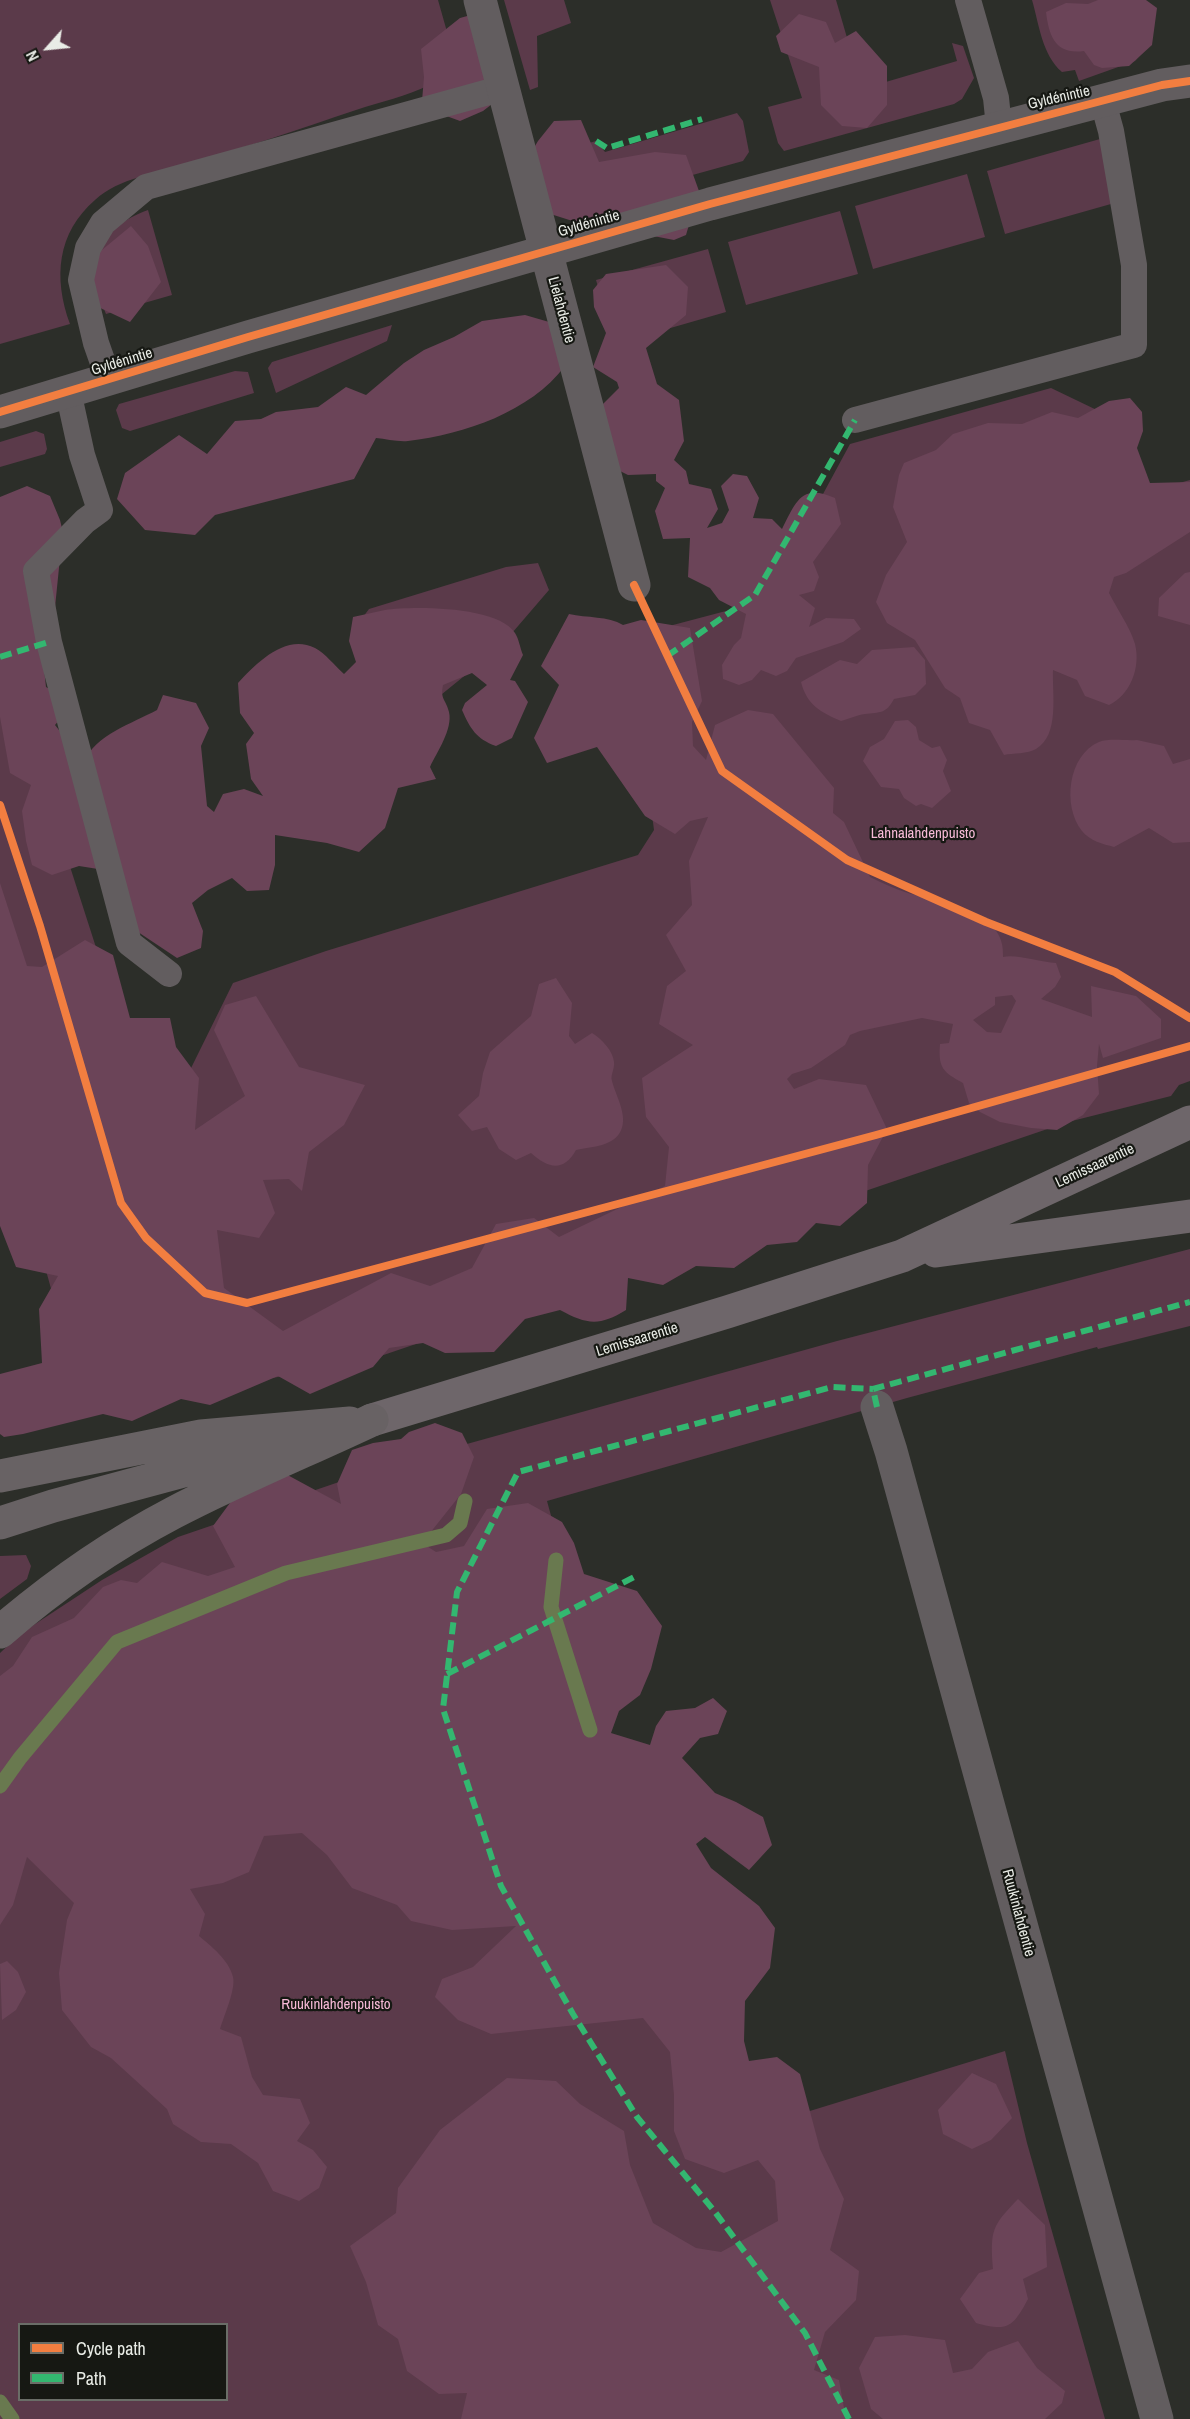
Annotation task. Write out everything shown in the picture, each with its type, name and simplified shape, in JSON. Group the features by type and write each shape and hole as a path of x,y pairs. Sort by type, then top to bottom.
{"highway":[{"path":"0,1476 201,1436 372,1420"},
{"path":"0,1523 53,1506 372,1420"},
{"path":"0,1632 26,1610 99,1558 173,1513 372,1420"}],"main road":[{"name":"Lemissaarentie","path":"372,1420 902,1256 1190,1122"},
{"name":"Lemissaarentie","path":"902,1256 1190,1216"}],"street":[{"name":"Lielahdentie","path":"480,0 634,585"},
{"name":"Gyldénintie","path":"0,412 710,204 1162,85 1190,81"},
{"name":"Ruukinlahdentie","path":"877,1407 1157,2419"}],"lane":[{"path":"968,0 996,99 999,127"},
{"path":"110,380 96,343 81,280 88,248 104,223 146,187 503,88"},
{"path":"855,420 1134,345 1134,264 1111,131 1103,102"},
{"path":"68,392 82,455 100,510 85,521 36,571 49,642 129,943 169,974"}],"green space":[{"path":"0,0 438,0 455,60 436,81 412,92 115,186 95,200 82,213 66,242 60,273 61,290 70,324 0,344"},
{"path":"504,0 564,0 571,23 537,36 538,87 530,90"},
{"path":"770,0 836,0 862,89 957,61 952,43 963,46 974,78 962,99 954,104 784,151 778,143 768,107 802,98"},
{"path":"1032,0 1140,0 1144,51 1135,61 1079,81 1075,70 1062,72 1050,57 1042,39"},
{"path":"737,113 743,121 749,152 743,161 563,211 547,155 596,141 605,152"},
{"path":"1100,139 1118,202 1005,234 987,171"},
{"path":"967,174 985,237 873,269 855,206"},
{"path":"148,210 172,295 106,314 97,279 100,250 117,227"},
{"path":"840,211 858,274 746,305 728,242"},
{"path":"708,249 726,312 615,344 596,280"},
{"path":"392,325 387,341 276,393 268,368 272,362"},
{"path":"235,371 248,372 254,393 130,431 122,428 116,410 119,404"},
{"name":"Lahnalahdenpuisto","path":"1051,388 1103,413 1147,492 1190,480 1190,1081 1179,1085 1171,1096 1068,1122 363,1362 85,1411 25,1195 0,1209 0,649 157,1137 233,983 326,951 638,855 654,830 638,707 620,639 760,602 769,594 850,444"},
{"path":"36,431 44,434 47,449 45,454 0,467 0,442"},
{"path":"538,563 549,590 500,647 431,703 357,625 369,609 506,567"},
{"name":"Ruukinlahdenpuisto","path":"1190,1249 1190,1326 1098,1349 1097,1347 907,1398 547,1501 722,2138 1005,2051 1027,2143 1105,2419 0,2419 0,1653 20,1634 102,1580 178,1537 377,1469 837,1341"},
{"path":"26,1555 31,1566 27,1579 0,1599 0,1556"}],"shaded area":[{"path":"1098,0 1146,0 1157,8 1152,45 1129,66 1102,68 1094,65 1084,51 1067,50 1060,47 1052,36 1046,12 1066,3 1088,4"},
{"path":"478,13 496,101 483,111 460,121 441,114 422,101 424,77 421,49 460,18"},
{"path":"799,14 826,22 835,43 856,31 887,66 887,105 867,128 842,126 821,105 819,67 781,52 776,36"},
{"path":"581,120 599,162 655,152 686,155 699,191 686,235 674,240 648,235 590,233 582,224 541,211 516,178 538,141 554,121"},
{"path":"131,226 148,246 161,282 130,322 96,306 91,259"},
{"path":"666,265 688,287 686,315 646,348 657,384 679,400 684,441 674,460 686,471 689,484 711,489 718,509 707,528 722,523 729,510 721,486 733,474 747,476 759,498 753,518 772,519 782,529 796,503 807,494 824,494 835,498 841,524 813,562 819,577 814,591 799,595 815,608 809,627 826,618 854,619 861,629 843,642 796,658 787,671 776,676 761,670 752,680 739,685 723,679 722,665 741,638 746,614 719,600 710,588 688,577 690,538 663,539 655,511 665,488 656,481 656,474 628,475 608,465 598,409 619,388 617,382 593,367 606,333 594,307 593,290 606,274"},
{"path":"525,315 556,324 565,366 534,396 495,418 430,438 396,441 376,438 354,479 215,515 195,535 145,530 117,499 125,473 179,435 207,454 235,421 261,419 276,412 318,407 346,387 366,395 404,363 424,350 482,321"},
{"path":"1130,398 1142,412 1143,431 1137,448 1150,483 1190,482 1190,532 1126,573 1114,577 1109,593 1130,631 1136,653 1135,671 1123,695 1109,705 1085,696 1077,680 1053,670 1052,724 1044,743 1033,751 1004,755 990,730 969,723 960,698 945,688 915,640 887,623 876,602 886,575 907,542 893,507 899,475 904,463 936,450 953,434 988,423 1022,424 1052,412 1078,418 1109,401"},
{"path":"27,486 50,496 60,520 66,545 60,558 53,627 43,659 46,687 68,700 55,725 84,762 89,753 106,737 157,710 163,695 196,703 209,728 201,746 207,806 214,812 223,794 244,789 263,796 251,779 246,744 254,733 240,713 238,683 262,660 282,647 293,644 304,644 315,648 344,674 356,662 349,641 353,617 385,610 415,608 454,610 491,617 506,624 515,633 523,655 510,680 515,681 528,702 512,738 496,746 483,740 471,727 462,710 465,703 487,685 472,673 443,685 443,697 450,719 444,740 430,767 436,779 398,788 385,828 359,852 327,843 275,835 275,865 269,890 247,891 232,878 208,890 192,903 203,931 201,948 177,958 117,918 98,869 79,866 52,875 32,865 22,811 31,785 10,773 0,717 0,497"},
{"path":"1190,572 1190,625 1158,616 1159,598 1185,573"},
{"path":"569,614 604,619 623,625 641,620 690,628 702,701 692,722 693,746 706,760 715,725 748,710 773,714 834,788 833,813 844,822 870,877 903,891 954,905 983,919 994,929 1001,941 1003,957 1056,963 1061,977 1055,987 1041,999 1092,1017 1091,986 1136,996 1161,1019 1161,1038 1103,1058 1099,1044 1097,1066 1099,1094 1083,1115 1057,1130 1000,1122 980,1112 969,1103 963,1083 946,1072 941,1064 940,1044 949,1043 953,1024 922,1018 860,1031 850,1035 845,1045 811,1068 792,1074 787,1079 794,1089 819,1079 866,1085 887,1129 868,1165 867,1203 840,1226 816,1223 797,1242 767,1245 734,1268 696,1266 663,1285 628,1278 626,1310 608,1319 593,1322 560,1310 525,1319 494,1352 445,1353 423,1343 389,1348 373,1367 310,1394 278,1376 210,1405 181,1399 132,1421 103,1414 4,1437 0,1434 0,1374 42,1363 39,1309 58,1276 16,1267 0,1226 0,883 27,966 42,967 85,940 113,955 130,1018 170,1018 176,1047 199,1078 195,1130 245,1096 214,1030 225,1005 256,996 299,1067 365,1085 344,1125 309,1152 302,1191 289,1179 263,1180 275,1213 259,1238 217,1230 224,1288 283,1331 391,1273 430,1286 472,1268 496,1224 534,1218 559,1237 665,1186 669,1147 646,1117 642,1078 693,1045 659,1024 667,986 686,971 666,935 692,905 689,861 708,817 690,821 675,834 645,816 597,747 547,763 534,738 559,685 541,666","holes":["1012,995 1016,1001 1001,1033 987,1032 973,1020 995,1005 995,997"]},
{"path":"914,647 925,660 926,684 915,695 894,699 882,711 841,721 815,707 807,697 801,682 840,660 857,664 872,650"},
{"path":"908,720 916,727 919,740 932,748 940,746 947,760 943,771 951,791 932,808 921,804 916,806 904,798 899,789 881,787 863,761 870,747 884,739 895,721"},
{"path":"1137,740 1164,746 1173,764 1190,759 1190,842 1173,843 1149,828 1114,847 1089,837 1076,821 1070,795 1071,782 1080,758 1099,742"},
{"path":"556,978 572,1003 569,1036 575,1044 592,1033 612,1054 614,1065 612,1079 623,1121 619,1134 610,1142 576,1150 566,1162 555,1166 543,1162 531,1153 516,1160 499,1149 487,1127 472,1131 458,1115 479,1096 490,1052 531,1016 539,984"},
{"path":"435,1423 462,1433 474,1457 461,1494 422,1543 436,1552 464,1546 487,1509 528,1503 562,1522 574,1543 584,1574 637,1591 662,1626 651,1669 640,1695 619,1711 611,1733 650,1745 656,1726 666,1711 695,1708 713,1698 727,1711 718,1734 700,1738 682,1758 715,1793 763,1817 772,1845 749,1870 705,1837 696,1844 711,1868 759,1906 775,1928 770,1968 745,2001 744,2041 749,2061 777,2057 800,2074 820,2149 844,2199 830,2250 859,2271 856,2300 825,2332 814,2370 839,2380 846,2419 461,2419 467,2393 439,2394 407,2371 398,2339 378,2325 366,2282 350,2246 396,2213 398,2188 440,2130 507,2078 556,2081 580,2104 624,2131 630,2165 653,2223 696,2248 721,2252 778,2221 775,2181 758,2160 724,2173 685,2159 674,2131 674,2095 670,2052 643,2018 491,2034 458,2020 435,1997 442,1979 473,1967 516,1926 452,1930 411,1921 397,1905 352,1888 327,1855 302,1833 264,1836 249,1872 223,1883 190,1889 205,1914 199,1936 224,1959 233,1977 231,1995 220,2029 241,2037 252,2077 263,2095 300,2099 310,2123 297,2141 313,2150 327,2167 319,2188 299,2201 273,2191 258,2163 231,2144 201,2142 173,2124 167,2109 111,2058 91,2047 62,2010 59,1973 67,1920 74,1903 27,1857 13,1905 0,1925 0,1676 13,1666 32,1637 74,1618 103,1587 121,1580 137,1583 162,1562 208,1576 235,1567 213,1526 238,1492 282,1472 341,1504 337,1484 352,1450 373,1443 401,1439 409,1432"},
{"path":"7,1961 18,1972 26,1992 16,2010 2,2020 0,1964"},
{"path":"972,2073 996,2084 1012,2118 991,2140 972,2149 943,2134 938,2110"},
{"path":"1018,2199 1045,2225 1047,2267 1023,2279 1028,2299 1018,2316 1008,2325 996,2327 976,2323 960,2299 979,2273 993,2269 992,2245 995,2230 1003,2216"},
{"path":"905,2335 945,2340 953,2373 972,2369 988,2352 1018,2341 1037,2368 1065,2391 1062,2403 1045,2419 883,2419 871,2409 859,2368 875,2337"}],"waterway":[{"path":"0,1786 20,1758 117,1642 286,1573 446,1535 460,1523 465,1501"},
{"path":"556,1560 551,1607 590,1730"},
{"path":"0,2402 12,2419"}],"marked path":[{"path":"596,141 607,148 702,119"},
{"path":"667,656 755,595 855,420"},
{"path":"0,657 49,642"},
{"path":"877,1407 873,1389 1190,1302"},
{"path":"849,2419 805,2333 715,2212 637,2117 573,2014 501,1886 443,1709 457,1592 518,1472 832,1387 873,1389"},
{"path":"447,1674 638,1575"}],"cycle path":[{"path":"0,412 248,337 710,204 1162,85 1190,81"},
{"path":"634,585 722,771 847,860 986,922 1115,972 1190,1018"},
{"path":"0,805 40,926 121,1203 146,1238 205,1293 247,1303 876,1135 1190,1046"}]}
